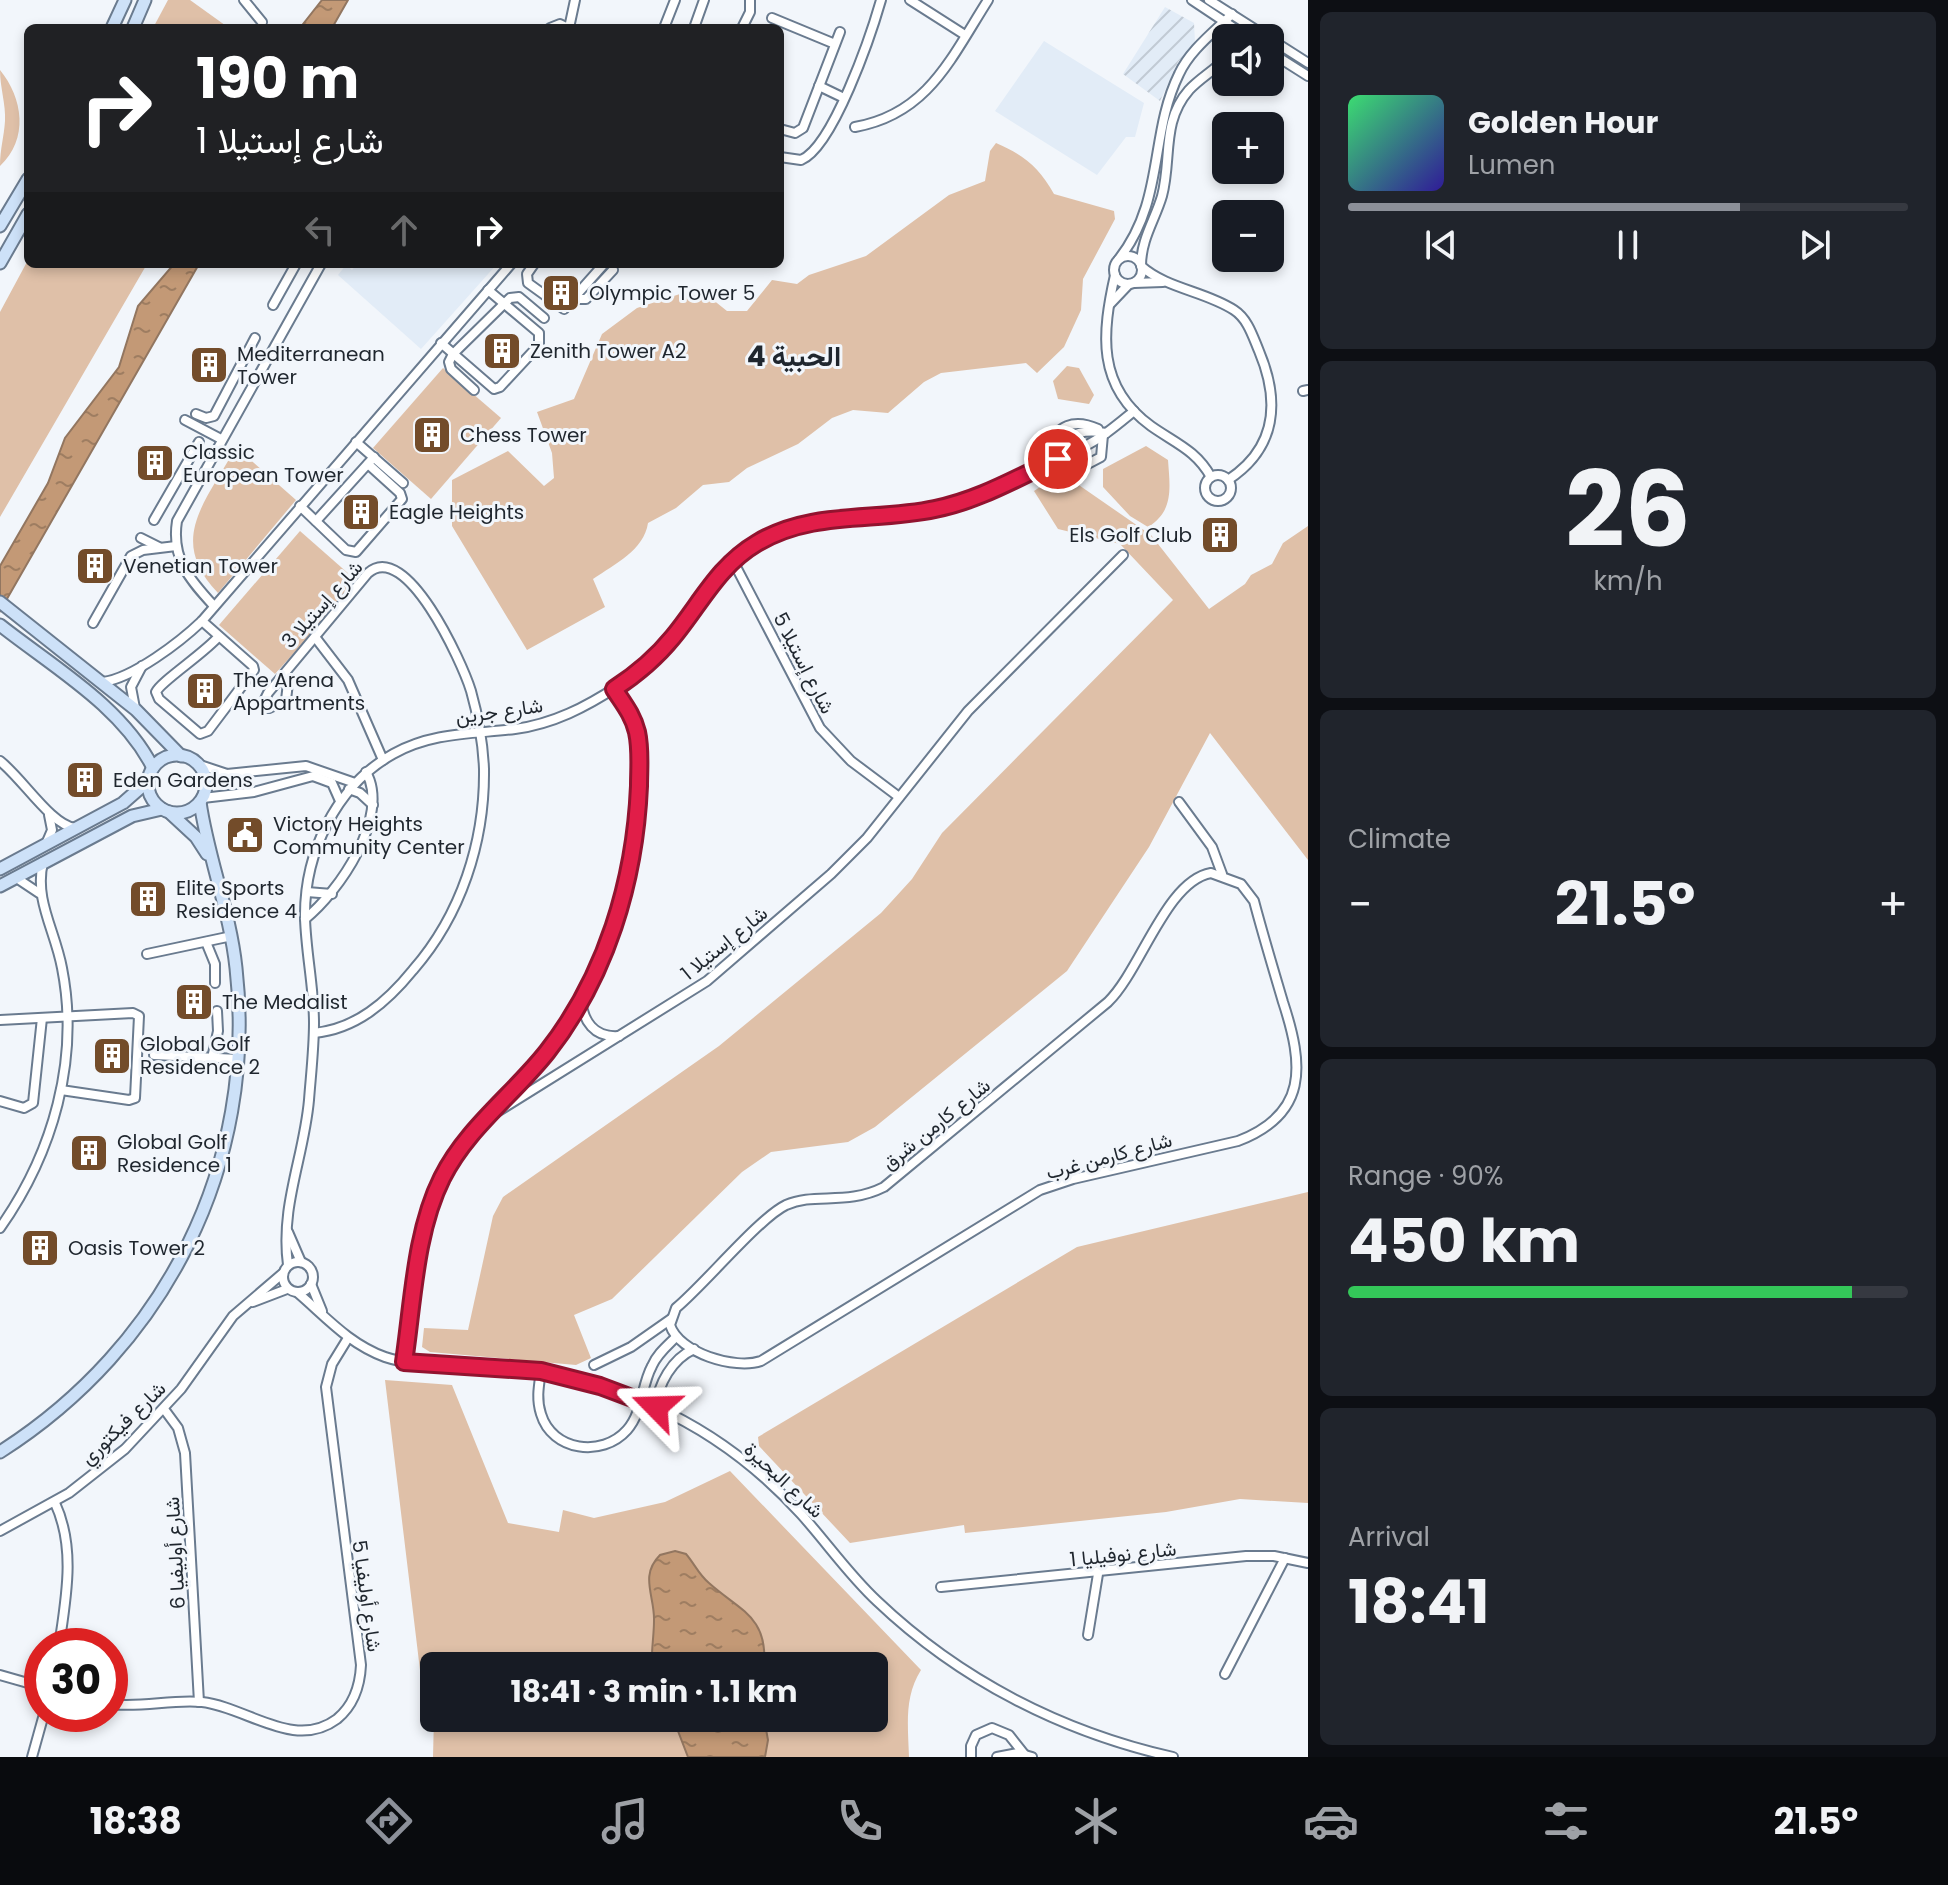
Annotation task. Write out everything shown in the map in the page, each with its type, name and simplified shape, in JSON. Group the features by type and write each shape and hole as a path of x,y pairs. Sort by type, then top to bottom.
{"main road":[{"path":"114,24 125,0"},
{"path":"135,24 145,0"},
{"path":"0,226 24,186"},
{"path":"14,238 6,225 17,198"},
{"path":"0,263 24,221"},
{"path":"0,602 136,710 181,756 197,764 206,784 201,800 232,936 239,995 239,1059 233,1117 217,1178 194,1236 164,1291 136,1332 85,1387 0,1452"},
{"path":"0,625 116,717 134,737 153,768"},
{"path":"0,869 130,799 148,781 153,768 165,758 181,756"},
{"path":"148,781 151,797 196,837 219,876"},
{"path":"0,886 132,816 166,811 186,812 201,800"}],"street":[{"path":"244,0 262,22"},
{"path":"566,24 575,0"},
{"path":"666,24 675,0"},
{"path":"695,24 704,0"},
{"path":"744,24 751,8 750,0"},
{"path":"784,158 794,161 814,152 844,98 881,0"},
{"path":"910,0 965,35"},
{"path":"855,127 888,119 912,106 988,0"},
{"path":"1192,0 1227,24"},
{"path":"1209,0 1308,63"},
{"path":"1211,477 1190,450 1134,411 1117,383 1106,354 1104,331 1119,259 1150,201 1163,125 1179,74 1195,51 1232,14"},
{"path":"772,18 835,44"},
{"path":"784,130 795,133 803,128 840,32"},
{"path":"1284,61 1308,76"},
{"path":"1107,308 1141,274 1145,236 1163,193 1167,144 1175,112 1190,89 1212,70"},
{"path":"819,86 844,98"},
{"path":"1119,259 1131,257 1164,282 1237,311 1249,327 1269,375 1273,400 1264,442 1253,461 1228,480"},
{"path":"273,305 294,268"},
{"path":"214,606 186,573 176,546 180,511 319,268"},
{"path":"103,682 170,649 202,621 507,268"},
{"path":"529,268 528,283 557,307 568,308 601,268"},
{"path":"575,299 586,299 613,270"},
{"path":"1115,275 1120,282 1131,284 1164,282"},
{"path":"441,343 490,388 500,387 541,339 488,290"},
{"path":"474,390 450,367 453,354 503,303 519,297 544,318"},
{"path":"196,414 206,418 214,416 255,338"},
{"path":"225,394 241,403"},
{"name":"شارع جرين","path":"288,1265 286,1224 308,1104 314,1033 305,919 307,892 316,852 340,801 352,786 383,760 432,737 550,721 614,689 658,654 706,589 733,561 759,541 808,522 917,513 950,506 1002,487 1032,469 1071,453 1104,434 1134,411"},
{"path":"185,420 221,439"},
{"path":"1043,459 1056,433 1068,424 1085,424 1104,434"},
{"path":"1082,431 1104,434 1103,452 1093,462 1080,468 1064,438 1082,431"},
{"name":"شارع جرين","path":"1032,469 1064,438"},
{"path":"154,520 199,442"},
{"path":"300,506 346,550 359,550 402,499 356,442"},
{"path":"188,460 204,469"},
{"path":"371,461 403,483"},
{"path":"316,521 371,461"},
{"path":"1211,477 1220,475 1228,480"},
{"path":"1211,477 1206,491 1216,500 1229,494 1228,480"},
{"path":"141,538 159,548"},
{"path":"93,623 131,556 176,546"},
{"name":"شارع إستيلا 1","path":"404,1362 422,1244 435,1193 459,1150 488,1119 707,981 850,857 968,711 1123,555"},
{"name":"شارع إستيلا 5","path":"733,561 820,728 851,761 899,797"},
{"name":"شارع إستيلا 3","path":"283,675 372,570 383,565 394,567 422,598 446,635 470,690 479,732"},
{"path":"202,621 219,636 253,666 254,672 208,731 197,734 159,699 156,692 159,684 197,659 219,636"},
{"path":"315,637 348,680 383,760"},
{"path":"136,710 132,680 145,663"},
{"path":"488,1119 547,1052 581,999 607,944 623,899 637,825 639,742 633,719 614,689"},
{"path":"314,1033 344,1028 381,1002 420,962 453,910 473,860 482,808 484,768 479,732"},
{"path":"0,761 23,780 61,825 78,828"},
{"path":"197,764 227,774 306,766 352,786 373,805"},
{"path":"279,767 284,786"},
{"path":"305,919 333,894 351,864 373,805 373,788 366,772"},
{"path":"201,800 284,786 320,776 337,788 340,801"},
{"path":"1179,802 1183,815 1212,847 1222,874"},
{"path":"46,845 52,830 49,814"},
{"path":"0,1228 41,1157 61,1090 67,1016 63,968 39,893 43,862"},
{"name":"شارع كارمن شرق","path":"594,1365 631,1347 671,1319 676,1308 782,1207 797,1201 856,1198 896,1178 1115,995 1184,886 1201,875 1222,874"},
{"name":"شارع كارمن غرب","path":"676,1337 694,1349 738,1364 761,1361 1040,1190 1073,1179 1238,1141 1262,1131 1282,1117 1300,1082 1299,1046 1254,901 1241,884 1222,874"},
{"path":"15,877 39,893"},
{"path":"307,892 333,894"},
{"path":"147,954 232,936"},
{"path":"206,942 215,964 215,983"},
{"path":"581,999 583,1014 591,1028 605,1035 623,1036"},
{"path":"212,1058 218,1031 217,1011"},
{"path":"0,1020 133,1013 139,1016 137,1094 129,1100 61,1090"},
{"path":"0,1101 24,1108 33,1103 42,1018"},
{"path":"154,1055 239,1059"},
{"path":"286,1224 301,1262 310,1268 311,1284 298,1293 287,1289 282,1274 288,1265 301,1262"},
{"name":"شارع فيكتوري","path":"0,1531 55,1503 125,1449 164,1409 242,1308 282,1274"},
{"name":"شارع البحيرة","path":"311,1284 328,1322"},
{"name":"شارع فيكتوري","path":"242,1308 287,1289"},
{"name":"شارع البحيرة","path":"298,1293 348,1338 384,1357 404,1362 541,1371 656,1407 714,1439 765,1478 876,1600 944,1656 1005,1695 1073,1727 1160,1756 1173,1757"},
{"path":"541,1371 540,1413 550,1432 567,1444 587,1448 618,1438 634,1421 652,1366 676,1337 671,1319"},
{"name":"شارع أوليفيا 5","path":"128,1704 199,1702 241,1711 284,1730 308,1731 332,1722 355,1696 361,1675 360,1654 326,1387 332,1364 348,1338"},
{"path":"656,1407 660,1387 677,1360 694,1349"},
{"name":"شارع أوليفيا 6","path":"164,1409 178,1428 185,1453 199,1702"},
{"path":"55,1503 64,1522 68,1548 61,1628"},
{"name":"شارع نوفيليا 1","path":"941,1587 1098,1574 1246,1556 1308,1563"},
{"path":"1225,1674 1285,1558"},
{"path":"1088,1635 1098,1574"},
{"path":"0,1675 24,1682"},
{"path":"971,1757 971,1746 976,1735 992,1728 1009,1735 1028,1755"},
{"path":"32,1757 39,1732"},
{"path":"997,1757 1028,1755"}],"shaded area":[{"path":"168,0 190,0 223,24 155,24"},
{"path":"1165,7 1194,23 1195,42 1178,62 1160,101 1123,74"},
{"path":"1044,41 1144,103 1135,137 1126,137 1097,175 995,111"},
{"path":"0,70 14,93 20,118 15,144 0,166 5,115"},
{"path":"996,143 1030,163 1054,194 1114,211 1115,219 1083,279 1081,310 1064,347 1037,373 1026,363 941,373 924,382 888,413 853,410 832,418 798,444 747,468 729,482 703,485 676,508 648,523 635,549 593,579 605,607 527,650 452,526 452,480 508,451 544,486 554,478 552,453 537,412 574,399 602,334 637,308 683,293 712,299 727,311 747,311 772,280 797,284 809,275 866,256 949,195 985,181 990,151"},
{"path":"24,267 145,268 0,517 0,312"},
{"path":"344,268 493,268 421,349 338,275"},
{"path":"1067,366 1079,368 1094,395 1089,404 1058,399 1053,381"},
{"path":"443,368 501,418 431,499 373,448"},
{"path":"1146,446 1168,460 1169,480 1166,506 1148,527 1130,516 1103,487 1103,469"},
{"path":"236,447 296,500 218,593 203,573 195,555 193,537 204,503"},
{"path":"1073,481 1151,535 1209,609 1245,584 1251,575 1272,564 1283,543 1308,526 1308,860 1210,733 1149,847 1067,971 875,1127 848,1142 771,1152 742,1172 612,1299 574,1315 591,1358 576,1365 430,1352 422,1347 424,1328 468,1330 493,1216 503,1197 719,1046 881,913 912,879 942,833 1173,600 1120,544 1058,529 1034,491 1040,487 1055,490"},
{"path":"300,531 358,582 275,674 219,625"},
{"path":"1308,1192 1308,1503 1240,1499 1166,1512 965,1533 964,1525 850,1543 759,1446 758,1437 1077,1247"},
{"path":"385,1380 452,1385 508,1523 559,1532 563,1510 594,1518 665,1502 730,1471 921,1670 909,1701 909,1757 433,1757 434,1732 888,1732 888,1652 420,1652 420,1670"}],"water":[{"path":"322,0 348,0 334,24 303,24"},
{"path":"171,268 197,268 0,611 0,566 48,483 65,438 119,367 138,306"},
{"path":"675,1551 686,1554 705,1580 750,1616 757,1625 764,1652 652,1652 654,1612 649,1579 650,1571 660,1555"},
{"path":"678,1732 767,1732 765,1757 688,1757"}],"place":[{"name":"Olympic Tower 5","path":"561,293"},
{"name":"Zenith Tower A2","path":"502,351"},
{"name":"Mediterranean Tower","path":"209,365"},
{"name":"Chess Tower","path":"432,435"},
{"name":"Classic European Tower","path":"155,463"},
{"name":"Eagle Heights","path":"361,512"},
{"name":"Els Golf Club","path":"1220,535"},
{"name":"Venetian Tower","path":"95,566"},
{"name":"The Arena Appartments","path":"205,691"},
{"name":"Eden Gardens","path":"85,780"},
{"name":"Victory Heights Community Center","path":"245,835"},
{"name":"Elite Sports Residence 4","path":"148,899"},
{"name":"The Medalist","path":"194,1002"},
{"name":"Global Golf Residence 2","path":"112,1056"},
{"name":"Global Golf Residence 1","path":"89,1153"},
{"name":"Oasis Tower 2","path":"40,1248"}],"district":[{"name":"الحبية 4","path":"794,356"}],"route":[{"path":"656,1407 600,1386 541,1371 487,1365 404,1362 422,1244 430,1209 442,1178 468,1138 556,1040 590,981 623,899 637,825 640,754 633,719 614,689 658,654 706,589 733,561 759,541 808,522 917,513 950,506 1002,487 1032,469 1058,459"}]}
